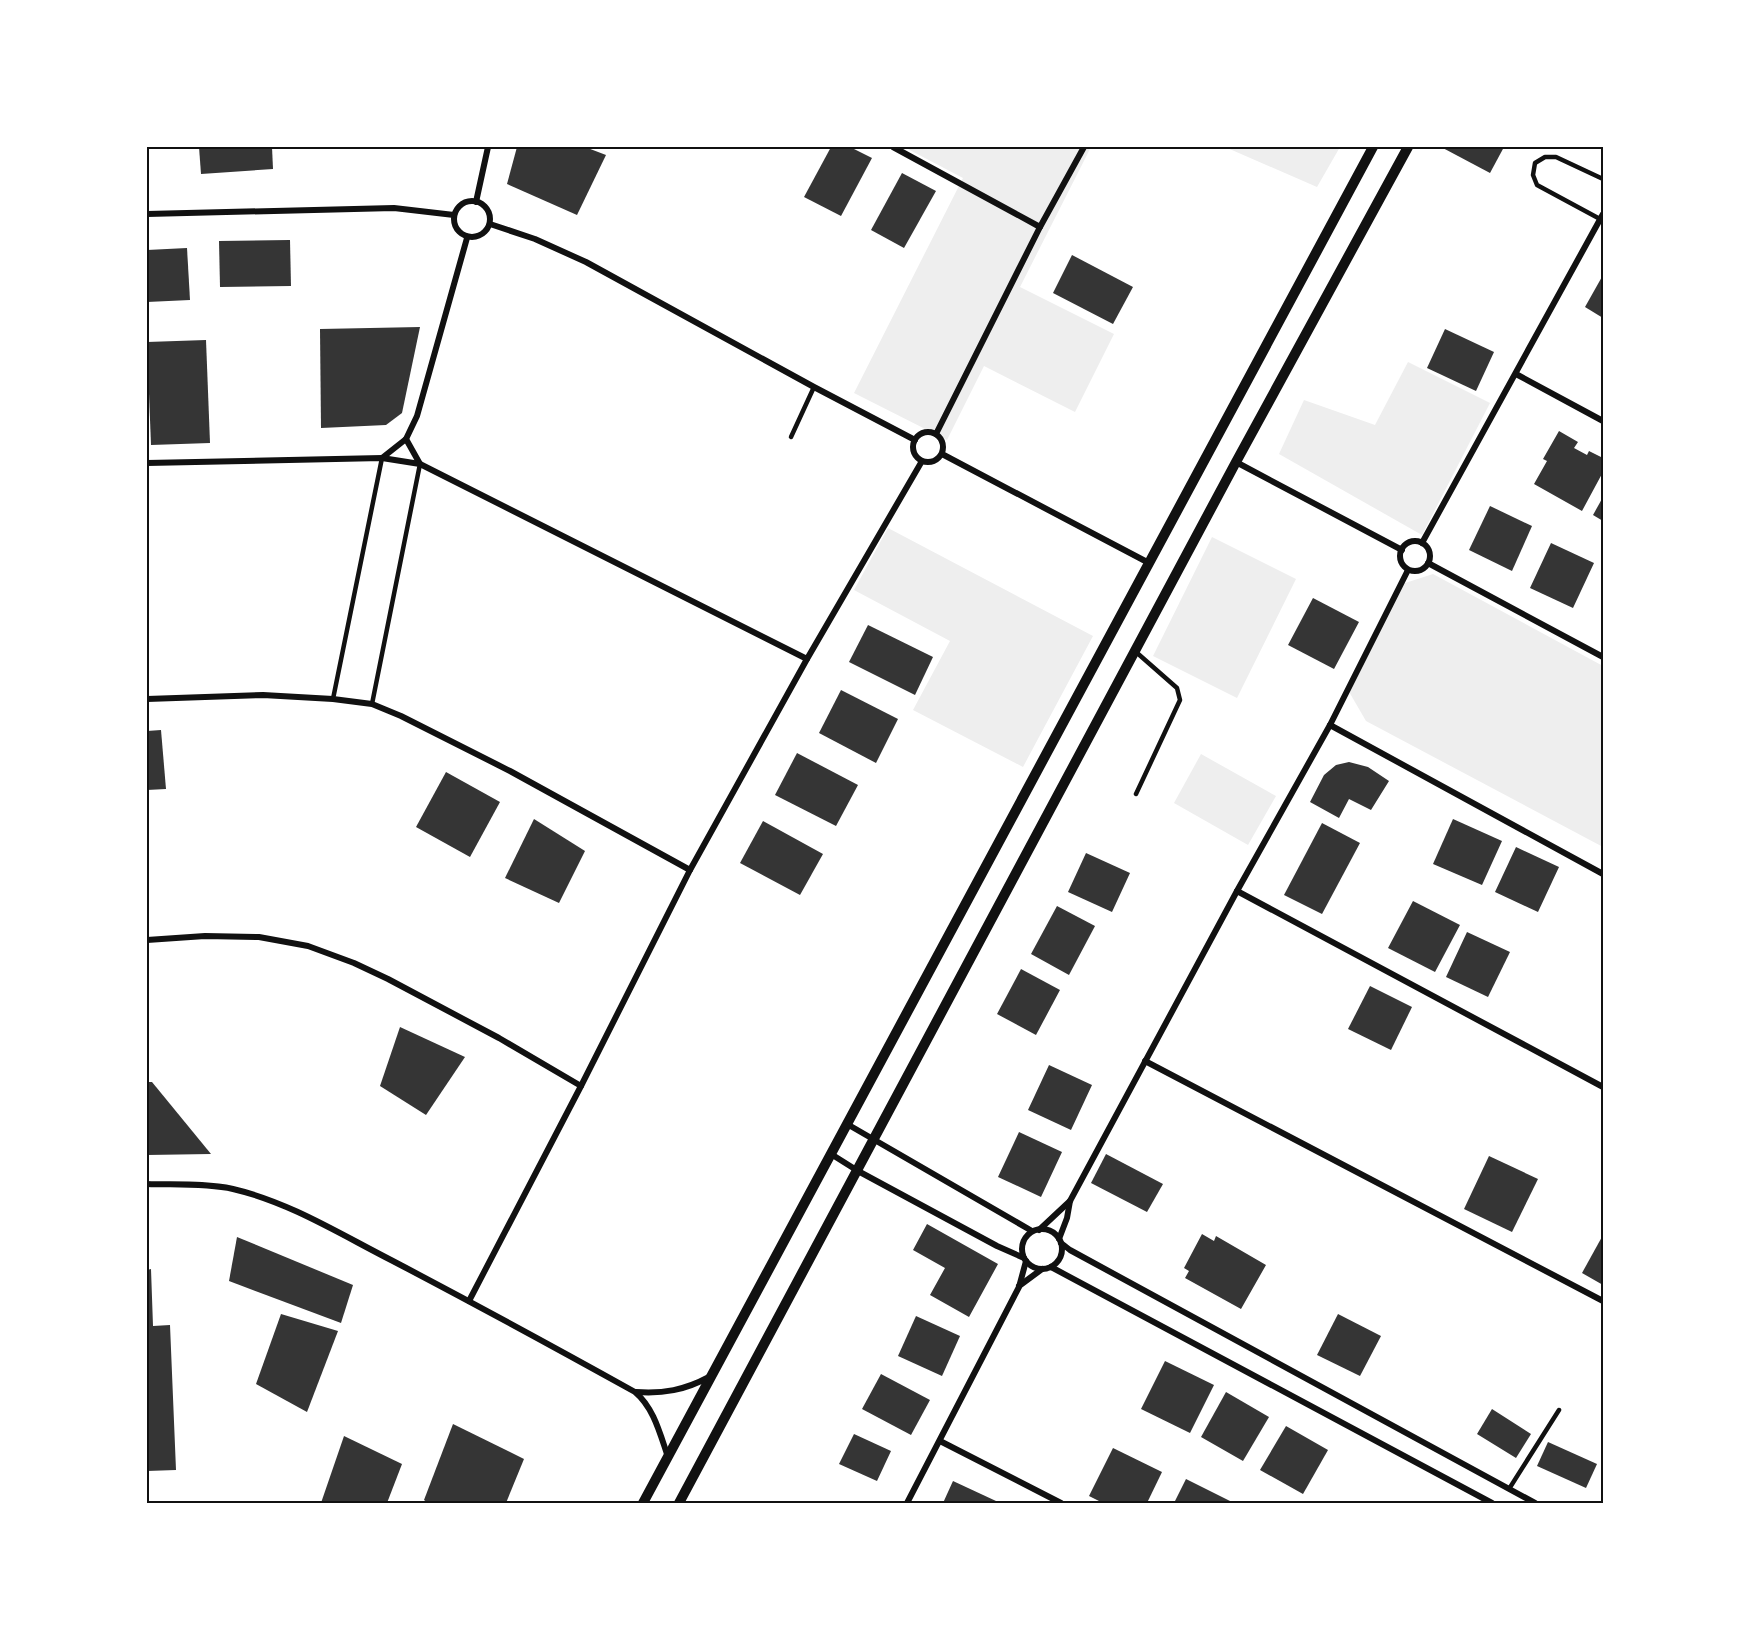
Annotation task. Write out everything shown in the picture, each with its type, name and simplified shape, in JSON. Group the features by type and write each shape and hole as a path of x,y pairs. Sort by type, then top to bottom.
{"street":[{"path":"476,202 488,147"},
{"path":"893,147 1040,227"},
{"path":"936,434 1040,227 1084,147"},
{"path":"643,1503 1372,147"},
{"path":"679,1503 1236,462 1408,147"},
{"path":"466,202 476,202 485,206 490,214 490,224 485,232 477,237 467,238 459,233 454,225 454,215 458,207 466,202"},
{"path":"147,214 394,208 454,215"},
{"path":"1422,543 1602,218"},
{"path":"490,224 534,239 586,262 915,440"},
{"path":"382,458 406,439 417,416 467,238"},
{"path":"1516,374 1603,421"},
{"path":"928,431 936,434 944,442 942,454 938,460 928,463 919,460 913,452 915,440 919,434 928,431"},
{"path":"406,439 420,464"},
{"path":"942,454 1149,563"},
{"path":"147,463 382,458 420,464 807,659"},
{"path":"469,1301 690,870 807,659 922,461"},
{"path":"1236,462 1402,549"},
{"path":"1422,543 1428,548 1430,556 1428,563 1416,572 1408,570 1402,564 1400,557 1402,549 1407,544 1422,543"},
{"path":"1428,563 1603,657"},
{"path":"1018,1287 1056,1263 1060,1257 1062,1250 1060,1241 1070,1201 1330,724 1408,570"},
{"path":"147,699 264,695 372,704 401,716 510,771 690,870"},
{"path":"1330,724 1603,874"},
{"path":"1237,891 1603,1087"},
{"path":"147,940 205,936 259,937 308,946 354,963 388,979 499,1038 581,1086"},
{"path":"1145,1061 1603,1301"},
{"path":"847,1124 1036,1230 1047,1230 1054,1233 1060,1241 1080,1256 1535,1503"},
{"path":"831,1154 858,1171 1025,1259 1031,1265 1047,1268 1492,1503"},
{"path":"147,1184 198,1185 231,1189 257,1196 339,1233 469,1301 642,1397 653,1415 668,1457"},
{"path":"907,1503 1018,1287 1025,1259 1023,1245 1026,1238 1070,1201"},
{"path":"635,1392 675,1391 694,1385 712,1375"},
{"path":"940,1441 1062,1503"}],"lane":[{"path":"1602,218 1537,185 1533,175 1535,163 1545,157 1556,157 1603,179"},
{"path":"790,437 814,387"},
{"path":"333,699 382,458"},
{"path":"372,704 420,464"},
{"path":"1136,652 1177,688 1180,700 1136,794"},
{"path":"1509,1489 1559,1410"}],"shaded area":[{"path":"904,147 1091,147 1020,287 1114,334 1075,412 984,366 947,440 854,393 963,178"},
{"path":"1225,147 1340,147 1317,187"},
{"path":"1408,362 1490,403 1422,535 1279,454 1304,400 1375,425"},
{"path":"888,528 1093,636 1023,767 913,710 950,641 854,590"},
{"path":"1212,537 1296,579 1237,698 1153,656"},
{"path":"1433,574 1603,666 1603,847 1366,721 1348,690 1399,585"},
{"path":"1201,754 1276,796 1248,845 1174,803"}],"building":[{"path":"199,147 272,147 273,169 201,174"},
{"path":"517,147 585,147 606,155 577,215 507,184"},
{"path":"831,147 850,147 872,158 841,216 804,197"},
{"path":"1441,147 1504,147 1490,173"},
{"path":"902,173 936,191 904,248 871,230"},
{"path":"290,240 291,286 220,287 219,241"},
{"path":"187,248 190,300 147,302 147,250"},
{"path":"1072,255 1133,287 1113,324 1053,293"},
{"path":"1603,275 1603,318 1585,307"},
{"path":"420,327 402,413 386,425 321,428 320,329"},
{"path":"1445,329 1494,352 1476,391 1427,368"},
{"path":"206,340 210,443 151,445 147,342"},
{"path":"1559,431 1578,442 1574,448 1587,455 1589,451 1603,458 1603,472 1582,511 1534,484 1547,461 1543,459"},
{"path":"1603,497 1603,521 1593,515"},
{"path":"1490,506 1532,526 1512,571 1469,550"},
{"path":"1551,543 1594,563 1573,608 1530,588"},
{"path":"1313,598 1359,622 1334,669 1288,645"},
{"path":"868,625 933,657 915,695 849,662"},
{"path":"841,690 898,719 876,763 819,733"},
{"path":"161,730 166,789 147,790 147,731"},
{"path":"797,753 858,785 836,826 775,795"},
{"path":"1349,762 1368,767 1389,781 1371,810 1349,799 1339,818 1310,802 1324,775 1336,765"},
{"path":"446,772 500,802 470,857 416,827"},
{"path":"534,819 585,851 559,903 505,878"},
{"path":"1453,819 1502,841 1482,885 1433,864"},
{"path":"763,821 823,854 800,895 740,863"},
{"path":"1322,823 1360,843 1322,914 1284,895"},
{"path":"1516,847 1559,867 1538,912 1495,892"},
{"path":"1086,853 1130,873 1112,912 1068,892"},
{"path":"1413,901 1460,925 1435,972 1388,948"},
{"path":"1057,906 1095,926 1069,975 1031,954"},
{"path":"1467,932 1510,952 1488,997 1446,977"},
{"path":"1021,969 1060,990 1036,1035 997,1014"},
{"path":"1370,986 1412,1007 1391,1050 1348,1029"},
{"path":"400,1027 465,1057 426,1115 380,1086"},
{"path":"1049,1065 1092,1085 1071,1130 1028,1110"},
{"path":"147,1082 152,1082 211,1154 147,1155"},
{"path":"1019,1132 1062,1152 1041,1197 998,1177"},
{"path":"1106,1154 1163,1184 1147,1212 1091,1183"},
{"path":"1489,1156 1538,1179 1512,1232 1464,1209"},
{"path":"927,1224 998,1264 969,1317 930,1295 945,1268 913,1250"},
{"path":"1202,1234 1214,1241 1216,1236 1266,1265 1241,1309 1185,1278 1189,1271 1184,1268"},
{"path":"1603,1235 1603,1285 1582,1273"},
{"path":"237,1237 353,1285 341,1323 229,1281"},
{"path":"151,1269 153,1326 170,1325 176,1470 147,1471 147,1270"},
{"path":"281,1314 338,1331 307,1412 256,1384"},
{"path":"1338,1314 1381,1336 1360,1376 1317,1355"},
{"path":"916,1316 960,1336 942,1376 898,1356"},
{"path":"1165,1361 1214,1385 1190,1433 1141,1409"},
{"path":"881,1374 930,1400 911,1435 862,1409"},
{"path":"1226,1392 1269,1417 1243,1461 1201,1437"},
{"path":"1492,1409 1531,1434 1516,1458 1477,1434"},
{"path":"453,1424 524,1459 506,1503 428,1503 424,1500"},
{"path":"1286,1426 1328,1450 1303,1494 1260,1470"},
{"path":"854,1434 891,1451 877,1481 839,1464"},
{"path":"344,1436 402,1464 387,1503 321,1503"},
{"path":"1548,1442 1597,1464 1586,1488 1537,1466"},
{"path":"1113,1448 1162,1472 1147,1503 1103,1503 1089,1496"},
{"path":"1186,1479 1234,1503 1174,1503"},
{"path":"953,1481 996,1501 995,1503 943,1503"}]}
